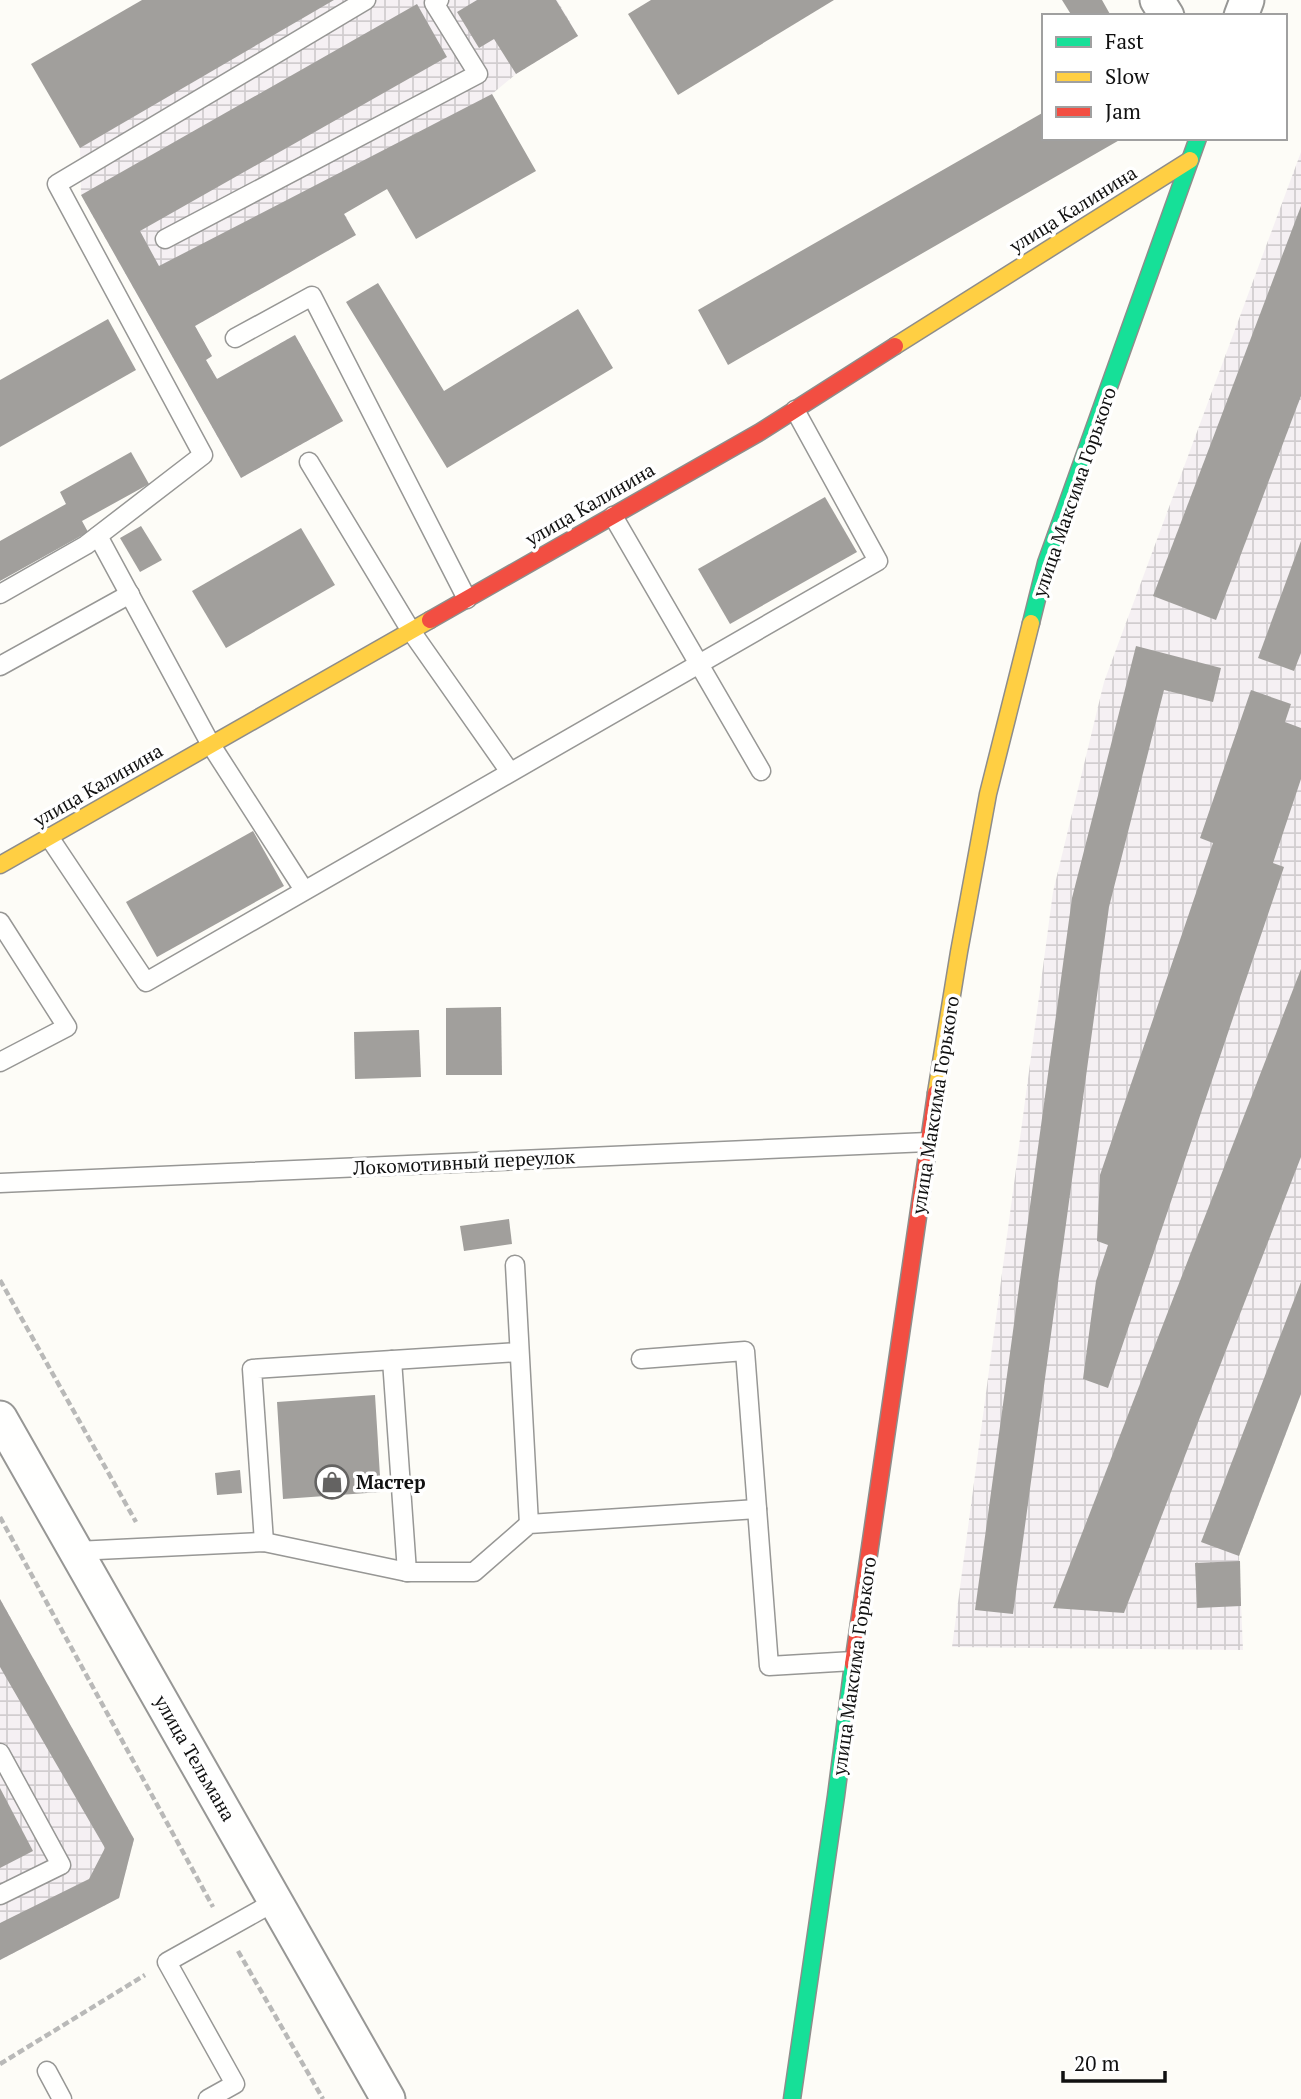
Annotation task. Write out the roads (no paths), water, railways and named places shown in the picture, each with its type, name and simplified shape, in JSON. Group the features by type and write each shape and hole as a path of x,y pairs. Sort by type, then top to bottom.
{"street":[{"name":"улица Максима Горького","path":"792,2099 928,1142 988,794 1046,563 1197,140"},
{"name":"улица Калинина","path":"0,865 795,410 1190,160"},
{"name":"улица Тельмана","path":"0,1418 276,1901 379,2095"}],"lane":[{"path":"0,594 86,545 203,455 57,184 366,0"},
{"path":"165,239 478,74 434,1"},
{"path":"235,338 312,296 467,599"},
{"path":"49,837 146,982 878,561 795,410"},
{"path":"309,462 411,631 510,772"},
{"path":"613,516 761,771"},
{"path":"98,536 211,745 304,890"},
{"path":"0,666 130,594"},
{"path":"0,922 67,1027 0,1062"},
{"name":"Локомотивный переулок","path":"0,1183 928,1142"},
{"path":"515,1265 529,1524"},
{"path":"641,1359 745,1351 769,1666 853,1661"},
{"path":"264,1542 252,1369 519,1352"},
{"path":"391,1360 407,1572"},
{"path":"76,1551 264,1542 407,1572 474,1573 529,1524 757,1509"},
{"path":"0,1753 5,1772 61,1865 0,1895"},
{"path":"208,2099 235,2084 167,1962 276,1901"},
{"path":"47,2071 62,2099"}],"place":[{"name":"Мастер","path":"332,1482"}]}
